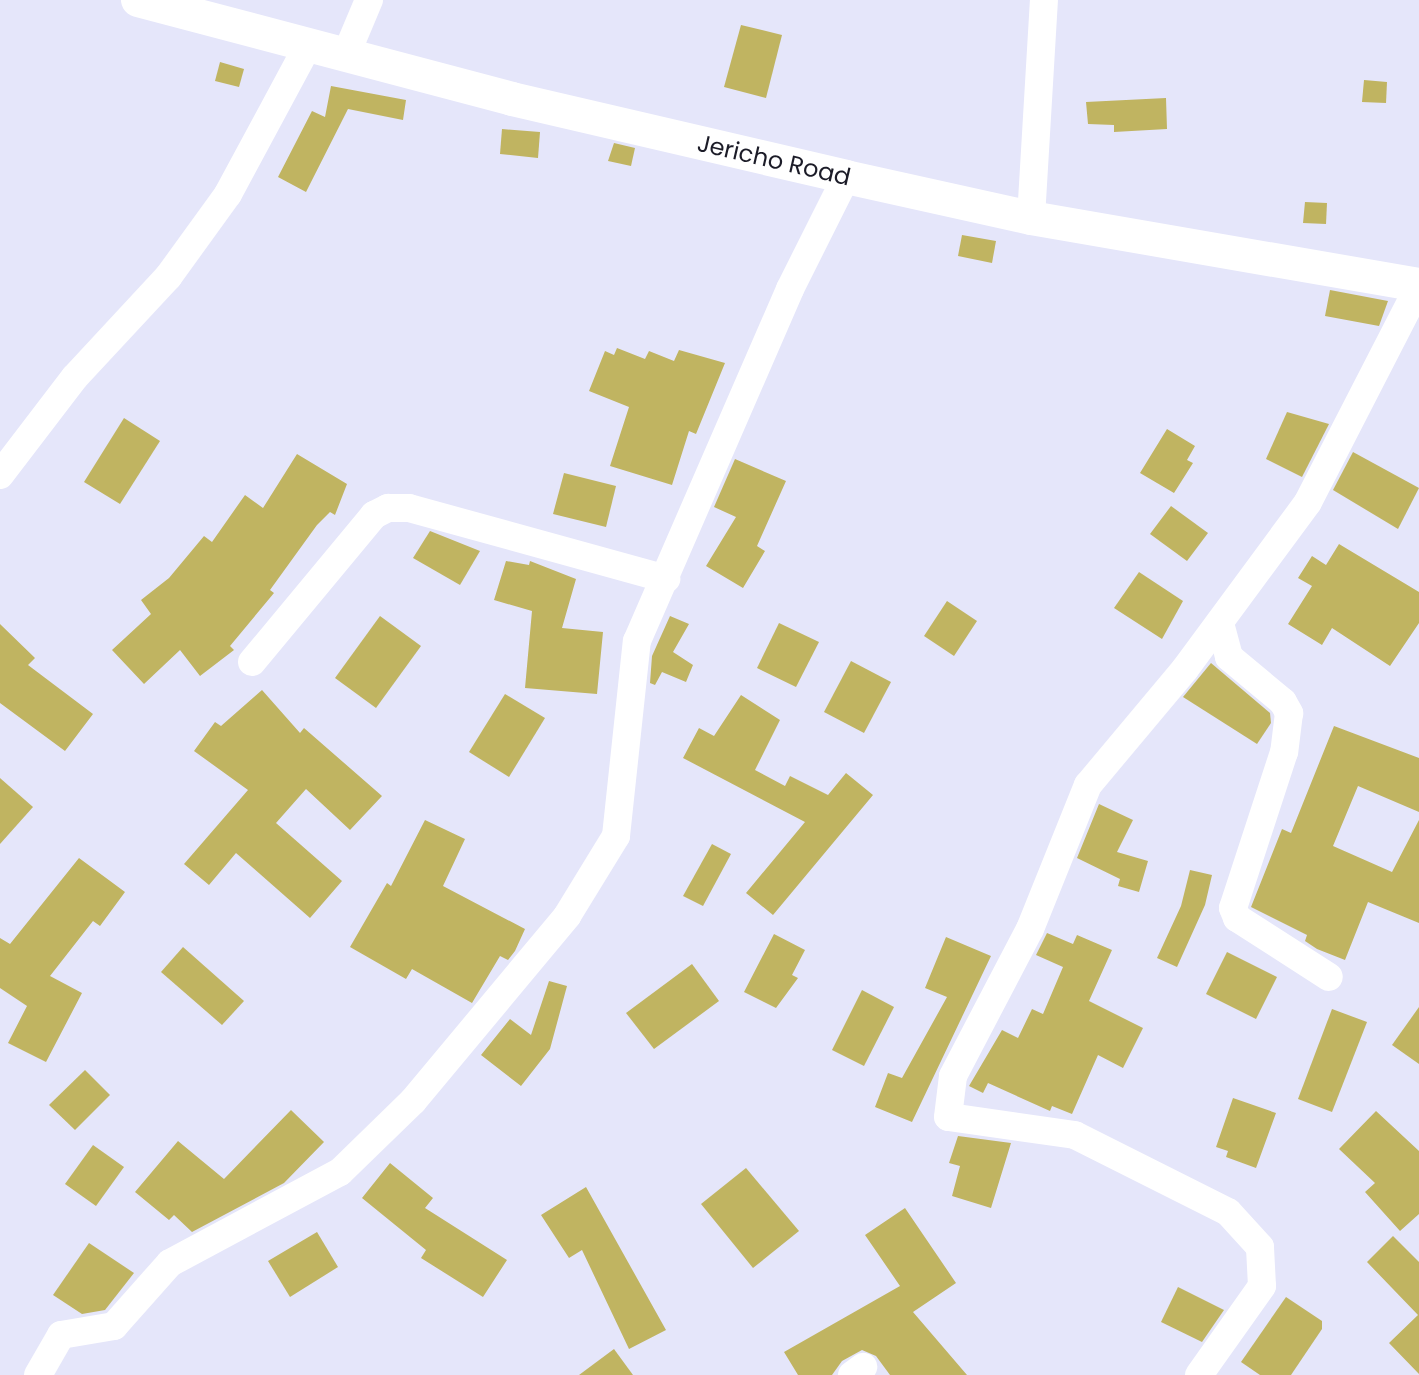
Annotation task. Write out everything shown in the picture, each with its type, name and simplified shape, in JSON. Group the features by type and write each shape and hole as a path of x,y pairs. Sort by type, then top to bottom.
{"street":[{"name":"Jericho Road","path":"138,0 190,8 345,57 846,177 1031,218 1419,286"},
{"path":"345,57 369,0"},
{"path":"1031,218 1044,0"},
{"path":"0,475 75,377 168,277 228,194 307,47"},
{"path":"38,1375 61,1335 114,1326 170,1263 340,1172 413,1101 567,916 616,836 637,641 790,289 846,177"},
{"path":"1199,1375 1262,1286 1260,1247 1228,1212 1075,1135 948,1117 953,1076 1030,929 1088,785 1220,623 1308,502 1419,286"},
{"path":"252,662 374,515 388,508 409,508 666,579"},
{"path":"1220,623 1229,657 1283,702 1289,713 1284,752 1233,908 1237,918 1329,977"}],"building":[{"path":"741,25 782,35 766,98 724,87"},
{"path":"220,62 244,69 239,87 215,81"},
{"path":"1364,80 1387,82 1386,103 1362,102"},
{"path":"331,86 406,100 403,120 348,109 306,192 278,177 312,111 325,117"},
{"path":"1166,98 1167,129 1114,132 1114,125 1088,124 1086,102"},
{"path":"502,129 540,132 538,158 500,154"},
{"path":"614,143 635,148 631,166 608,161"},
{"path":"1305,202 1327,203 1326,224 1303,223"},
{"path":"962,235 996,241 992,263 958,256"},
{"path":"1330,290 1388,301 1379,326 1325,316"},
{"path":"617,348 645,359 649,351 674,361 679,350 725,363 696,434 689,431 672,485 610,466 629,407 589,391 605,351 614,355"},
{"path":"1287,412 1329,424 1302,477 1266,459"},
{"path":"124,418 160,441 120,504 84,482"},
{"path":"1167,429 1195,446 1187,460 1193,463 1174,493 1140,473"},
{"path":"1353,452 1419,488 1398,529 1333,490"},
{"path":"297,454 347,484 335,515 330,512 317,525 270,590 274,593 230,646 234,650 200,676 180,650 144,684 112,650 151,614 141,600 169,578 204,536 212,542 245,495 263,508"},
{"path":"735,459 786,481 757,546 765,551 743,588 706,566 736,517 714,507"},
{"path":"564,473 616,486 606,527 553,514"},
{"path":"1171,506 1208,533 1187,561 1150,534"},
{"path":"430,531 480,551 460,585 413,558"},
{"path":"1339,544 1419,592 1419,623 1390,666 1332,628 1322,645 1288,624 1312,586 1298,578 1312,556 1326,565"},
{"path":"506,561 529,565 530,561 576,579 562,628 603,632 597,694 525,688 532,611 494,600"},
{"path":"1139,572 1183,601 1162,639 1114,608"},
{"path":"947,601 977,621 954,656 924,636"},
{"path":"380,616 421,646 376,708 335,678"},
{"path":"670,616 689,624 673,652 693,665 686,682 662,672 655,685 650,683 652,656"},
{"path":"779,623 819,642 796,687 757,668"},
{"path":"0,624 35,658 28,665 93,714 65,751 0,703"},
{"path":"851,661 891,682 864,733 824,712"},
{"path":"1211,663 1270,713 1271,723 1257,744 1183,697"},
{"path":"262,690 300,733 304,728 382,796 350,830 306,789 276,823 342,881 310,918 236,853 209,885 184,864 248,790 194,751 215,722 221,726"},
{"path":"505,694 545,718 509,777 469,752"},
{"path":"741,695 780,720 755,770 785,786 790,776 828,795 846,773 873,795 773,915 746,893 805,822 683,758 699,728 714,736"},
{"path":"1334,726 1419,758 1419,812 1358,786 1333,846 1392,872 1419,820 1419,923 1368,902 1345,960 1317,949 1305,941 1307,935 1251,907 1282,829 1291,833"},
{"path":"0,778 33,807 0,844"},
{"path":"1099,804 1133,820 1117,852 1148,861 1139,892 1118,886 1120,879 1077,858"},
{"path":"425,820 465,839 443,886 525,929 515,951 508,960 500,956 472,1003 412,969 406,979 350,947 387,883 391,886"},
{"path":"712,844 731,854 703,906 683,896"},
{"path":"79,858 125,892 100,926 93,921 50,976 82,993 46,1062 8,1043 27,1006 0,988 0,938 10,944"},
{"path":"1190,870 1212,875 1205,905 1177,967 1157,958 1181,906"},
{"path":"1047,933 1073,944 1077,935 1112,950 1089,1001 1143,1028 1123,1068 1098,1055 1072,1114 1052,1106 1050,1111 988,1083 983,1093 969,1086 1002,1030 1018,1038 1032,1009 1043,1014 1063,967 1036,955"},
{"path":"774,934 805,950 792,975 798,978 776,1008 744,992"},
{"path":"946,937 991,956 912,1122 875,1107 888,1073 902,1078 947,997 925,988"},
{"path":"183,947 244,1001 222,1025 161,972"},
{"path":"1227,952 1277,977 1256,1019 1206,994"},
{"path":"692,964 719,1001 654,1049 626,1013"},
{"path":"549,981 567,986 550,1049 521,1086 481,1055 510,1019 531,1035"},
{"path":"862,990 894,1007 864,1066 832,1050"},
{"path":"1419,1007 1419,1064 1392,1045"},
{"path":"1332,1009 1367,1022 1332,1112 1298,1099"},
{"path":"85,1070 110,1095 75,1130 49,1105"},
{"path":"1233,1098 1276,1113 1256,1168 1226,1157 1228,1151 1216,1147"},
{"path":"291,1110 324,1142 284,1183 192,1232 174,1215 169,1220 135,1192 178,1141 224,1179"},
{"path":"1376,1111 1419,1151 1419,1214 1400,1231 1365,1192 1375,1183 1339,1149"},
{"path":"958,1136 1011,1143 991,1208 952,1196 960,1166 949,1163"},
{"path":"93,1145 124,1167 96,1206 65,1184"},
{"path":"390,1163 433,1198 425,1208 507,1260 483,1297 421,1258 426,1250 362,1198"},
{"path":"746,1168 799,1231 753,1268 701,1204"},
{"path":"586,1187 666,1330 629,1349 582,1250 569,1258 541,1215"},
{"path":"905,1208 956,1283 913,1312 967,1375 890,1375 876,1356 862,1350 842,1361 832,1375 798,1375 784,1352 900,1286 865,1235"},
{"path":"317,1232 338,1267 290,1297 268,1261"},
{"path":"1393,1236 1419,1262 1419,1374 1389,1343 1418,1315 1367,1262"},
{"path":"89,1243 134,1273 105,1310 82,1314 53,1295"},
{"path":"1178,1287 1224,1310 1202,1342 1161,1322"},
{"path":"1286,1297 1322,1321 1322,1329 1291,1375 1260,1375 1241,1362"},
{"path":"614,1349 633,1375 579,1375"}]}
